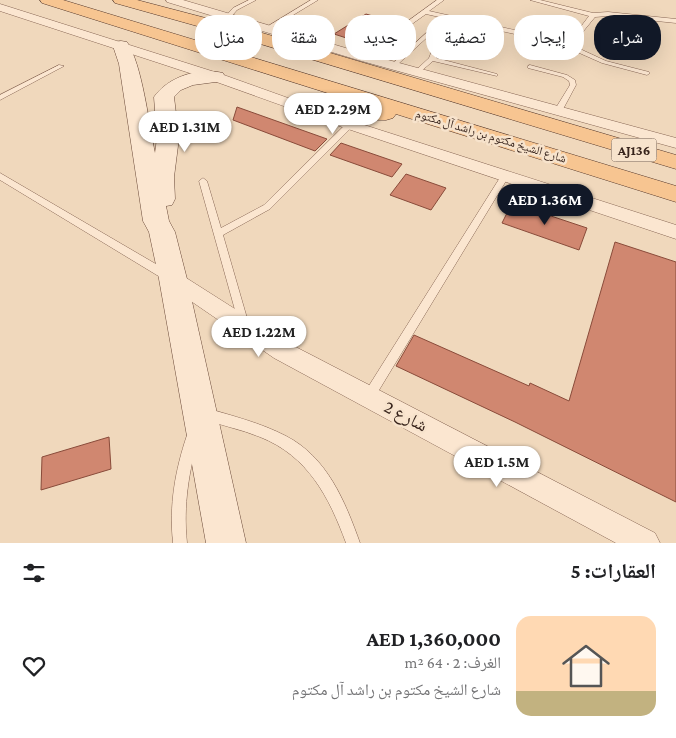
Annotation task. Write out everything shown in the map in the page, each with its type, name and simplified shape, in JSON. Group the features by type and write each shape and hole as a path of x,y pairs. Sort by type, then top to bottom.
{"main road":[{"name":"شارع الشيخ مكتوم بن راشد آل مكتوم","path":"36,0 55,3 676,194"},
{"name":"شارع الشيخ مكتوم بن راشد آل مكتوم","path":"120,0 195,17"},
{"name":"شارع الشيخ مكتوم بن راشد آل مكتوم","path":"262,33 676,162"},
{"path":"315,113 368,112 445,122"},
{"path":"617,145 676,157"}],"street":[{"path":"172,0 221,15"},
{"path":"0,7 216,77 350,125 676,232"},
{"path":"262,32 345,53"},
{"path":"121,46 128,64 156,221 162,232 173,279 226,543"},
{"path":"374,60 676,143"},
{"path":"162,232 164,221 162,177 168,138 164,97 168,90 177,84 188,80 216,77"},
{"name":"شارع 2","path":"173,279 282,351 645,543"}],"lane":[{"path":"172,0 178,0"},
{"path":"230,15 234,9 253,0"},
{"path":"262,31 316,0"},
{"path":"416,19 441,0"},
{"path":"533,0 593,15 608,14 676,20"},
{"path":"426,12 514,33"},
{"path":"584,28 593,15"},
{"path":"394,65 426,35"},
{"path":"584,53 604,62 647,73"},
{"path":"417,72 431,60"},
{"path":"436,60 495,75"},
{"path":"0,98 61,66"},
{"path":"530,67 565,76 572,80 573,85 558,111"},
{"path":"218,233 267,207 350,125"},
{"path":"0,176 173,279"},
{"path":"369,396 505,176"},
{"path":"203,182 245,328"},
{"path":"180,543 177,506 179,487 200,413 283,441 310,461 331,488 353,543"}],"building":[{"path":"345,27 345,38 335,33"},
{"path":"237,107 327,139 315,151 233,120"},
{"path":"341,143 402,164 392,177 330,155"},
{"path":"406,174 446,188 431,210 390,195"},
{"path":"512,203 587,228 579,250 502,223"},
{"path":"615,242 676,262 676,502 515,422 396,366 414,335 529,386 530,383 569,401"},
{"path":"109,437 111,469 41,490 42,457"}]}
